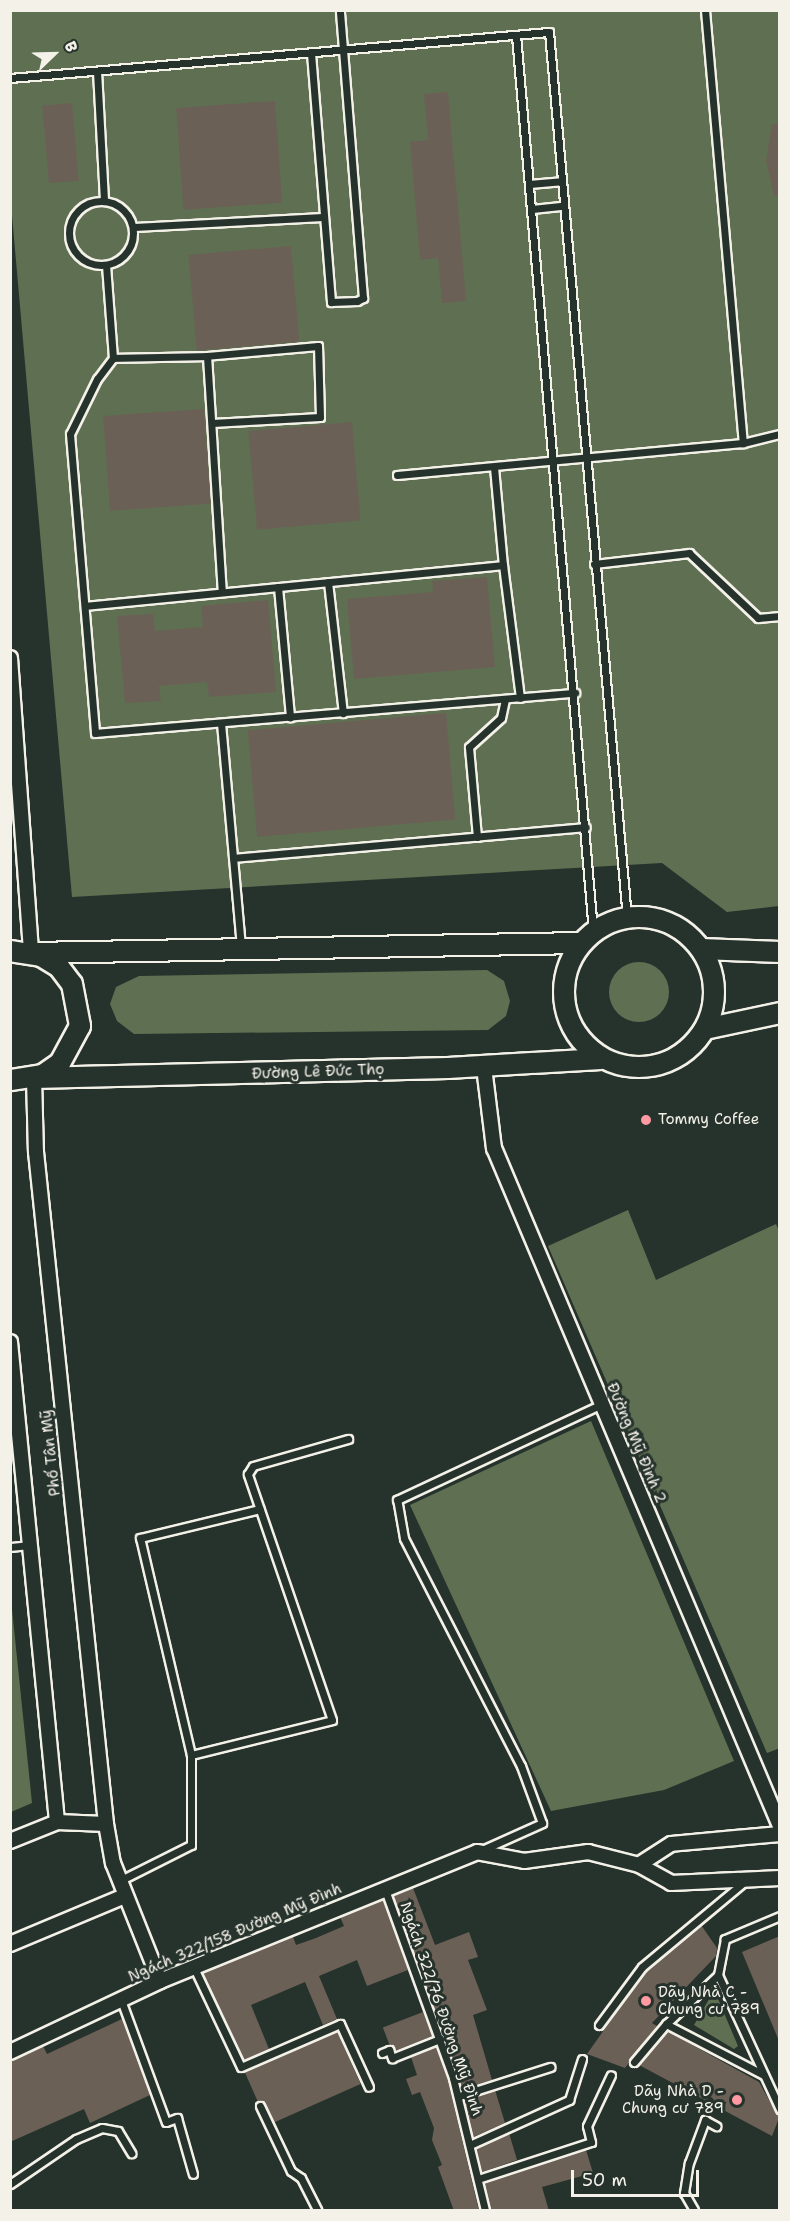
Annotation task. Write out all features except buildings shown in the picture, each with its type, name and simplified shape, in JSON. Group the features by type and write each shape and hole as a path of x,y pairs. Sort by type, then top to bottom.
{"main road":[{"path":"10,951 31,953 241,950 587,937 627,918 665,921 700,949 712,975 713,993 705,1029 691,1047 653,1066 631,1068 602,1059 578,1036 564,999 564,979 587,937"},
{"path":"700,949 780,952"},
{"path":"31,953 59,967 80,1004 73,1046 60,1063 34,1077"},
{"path":"705,1029 780,1013"},
{"name":"Đường Lê Đức Thọ","path":"10,1080 34,1077 484,1067 602,1059"}],"street":[{"path":"10,658 31,953"},
{"name":"Đường Mỹ Đình 2","path":"484,1067 494,1148 780,1826"},
{"name":"Phố Tân Mỹ","path":"34,1077 36,1152 106,1824 113,1863 123,1879 125,1896 160,1981"},
{"name":"Phố Tân Mỹ","path":"10,1342 57,1822"},
{"path":"10,1841 57,1822 106,1824"},
{"path":"639,1866 671,1845 780,1834"},
{"path":"477,1852 524,1861 588,1852 639,1866 670,1883 780,1878"},
{"name":"Ngách 322/158 Đường Mỹ Đình","path":"10,2052 160,1981 195,1970 384,1887 477,1852"},
{"path":"10,1944 125,1896"}],"lane":[{"path":"311,53 331,302 362,300 340,10"},
{"path":"705,10 743,443"},
{"path":"10,78 549,32 584,458 627,918"},
{"path":"516,35 586,826 587,937"},
{"path":"98,71 104,201"},
{"path":"529,184 561,181"},
{"path":"104,201 123,209 133,228 130,247 106,265 85,261 76,254 69,234 70,223 83,206 104,201"},
{"path":"532,209 563,206"},
{"path":"133,228 324,217"},
{"path":"106,265 113,358 97,379 70,434 94,734 575,693"},
{"path":"113,358 207,356 318,346 320,417 212,423"},
{"path":"207,356 222,592"},
{"path":"397,475 743,443 780,434"},
{"path":"494,467 503,565 520,698"},
{"path":"594,564 689,553 758,618 780,616"},
{"path":"85,606 503,565"},
{"path":"328,582 343,712"},
{"path":"278,587 290,717"},
{"path":"477,837 470,747 501,718 505,699"},
{"path":"221,723 241,950"},
{"path":"233,858 586,826"},
{"path":"477,1852 542,1823 521,1766 404,1538 398,1500 602,1404"},
{"path":"191,1755 332,1720 260,1509 249,1469 348,1439"},
{"path":"123,1879 191,1845 191,1755 140,1538 260,1509"},
{"path":"10,1547 29,1545"},
{"path":"599,2025 642,1967 746,1880"},
{"name":"Ngách 322/76 Đường Mỹ Đình","path":"384,1887 459,2096 472,2144 484,2211"},
{"path":"634,2062 666,2024 718,1975 725,1939 780,1916"},
{"path":"195,1970 241,2067 340,2024 369,2087"},
{"path":"718,1975 780,2109"},
{"path":"121,2000 166,2122 177,2118 193,2174"},
{"path":"666,2024 764,2075"},
{"path":"382,2053 389,2050 393,2058 440,2039"},
{"path":"472,2144 569,2100 582,2059"},
{"path":"459,2096 550,2067"},
{"path":"477,2179 591,2142 587,2126 611,2075"},
{"path":"260,2106 291,2171 301,2178 317,2211"},
{"path":"694,2211 684,2193 688,2163 705,2120 716,2126"},
{"path":"10,2184 76,2139 102,2128 118,2131 131,2153"}],"green space":[{"path":"10,11 779,11 779,906 727,912 662,863 72,897 11,204"},
{"path":"633,962 645,962 661,970 667,980 669,992 667,1004 661,1014 645,1022 633,1022 617,1014 609,998 609,986 617,970"},
{"path":"487,970 504,981 510,1001 506,1016 488,1030 134,1034 117,1021 110,1004 116,987 139,976"},
{"path":"628,1210 656,1280 776,1224 779,1231 780,1748 767,1753 548,1246"},
{"path":"591,1421 734,1761 664,1790 551,1811 410,1505"},
{"path":"10,1590 32,1803 11,1812 10,1812"},
{"path":"712,1994 716,1994 738,2046 734,2049 694,2025"}],"place":[{"name":"Tommy Coffee","path":"646,1120"},
{"name":"Dãy Nhà C - Chung cư 789","path":"646,2001"},
{"name":"Dãy Nhà D - Chung cư 789","path":"737,2100"}]}
